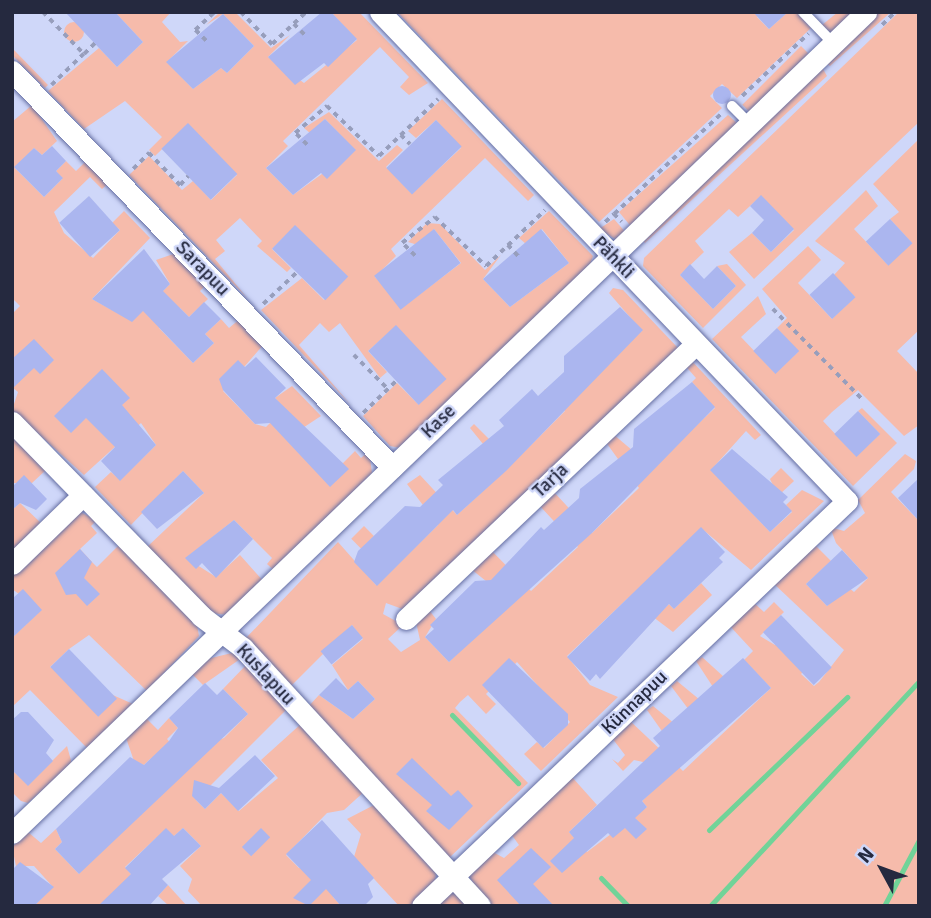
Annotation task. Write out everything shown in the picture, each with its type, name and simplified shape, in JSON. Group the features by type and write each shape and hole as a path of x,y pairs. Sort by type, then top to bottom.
{"street":[{"name":"Pähkli","path":"380,12 848,501"},
{"name":"Kase","path":"12,832 866,12"},
{"name":"Sarapuu","path":"12,71 392,467"},
{"name":"Tarja","path":"405,619 696,344"},
{"name":"Kuslapuu","path":"12,422 222,633 480,906"},
{"path":"12,564 83,495"},
{"name":"Künnapuu","path":"422,906 848,501"}],"lane":[{"path":"803,12 834,44"},
{"path":"732,106 750,124"}],"path":[{"path":"43,12 84,54"},
{"path":"205,41 195,30 214,12"},
{"path":"241,12 272,44 306,12"},
{"path":"294,24 307,37"},
{"path":"45,91 94,43"},
{"path":"307,145 295,133 327,106 379,156 442,95"},
{"path":"401,135 410,144"},
{"path":"127,175 149,153 180,185 188,176"},
{"path":"415,256 402,243 435,217 486,266 549,207"},
{"path":"508,245 522,259"},
{"path":"258,312 296,272"},
{"path":"773,309 862,399"},
{"path":"354,355 388,389"},
{"path":"359,417 396,382"}],"shaded area":[{"path":"115,12 171,12 162,22 180,42 188,41 167,62 193,89 221,68 227,73 254,46 223,14 206,25 220,12 235,12 271,48 290,35 268,57 304,83 357,40 331,12 359,12 428,83 409,95 400,87 409,77 380,47 283,141 288,146 266,168 293,195 355,150 325,119 310,133 304,128 329,112 379,161 397,145 403,150 386,167 412,194 461,148 436,120 416,138 408,131 442,99 534,195 528,201 485,158 391,249 396,256 375,277 403,307 461,263 434,229 418,245 408,242 427,223 440,224 485,270 501,255 483,279 510,307 569,263 542,229 526,244 519,238 549,211 593,256 590,265 400,448 390,446 363,416 397,383 419,405 396,326 368,351 387,372 380,378 340,323 329,332 320,323 299,345 351,405 261,310 302,278 324,300 347,276 295,226 272,249 291,268 287,272 257,246 262,241 240,218 216,240 225,251 215,259 248,299 129,175 149,156 182,190 193,181 211,200 237,175 188,124 155,156 149,150 162,137 125,101 84,129 48,91 99,48 117,67 143,42"},
{"path":"397,12 762,12 757,17 769,29 788,12 797,12 811,28 737,98 722,84 710,96 722,108 599,222"},
{"path":"838,12 854,12 832,34 822,25"},
{"path":"878,12 891,12 830,66 826,63"},
{"path":"899,12 919,12 919,122 754,279 729,252 752,233 771,252 794,230 761,196 738,217 729,209 695,241 704,252 680,275 713,309 736,286 717,266 727,264 746,285 703,328 643,266 644,258"},
{"path":"70,22 78,22 84,32 78,42 70,42 64,36 64,28"},
{"path":"801,46 810,55 752,114 742,105"},
{"path":"14,50 48,85 45,88 13,56"},
{"path":"822,67 827,76 645,243 641,238"},
{"path":"32,105 57,141 42,155 34,148 15,168 44,197 62,179 56,171 66,161 76,171 88,159 110,182 102,189 90,177 54,212 64,233 93,258 120,230 112,223 124,211 150,238 92,299 132,321 170,284 156,260 179,252 208,283 200,291 208,299 189,317 180,308 159,328 193,363 214,343 205,334 221,319 229,328 241,318 265,343 223,391 255,424 266,427 284,409 275,398 292,386 321,416 286,439 343,463 355,451 361,458 369,451 372,473 276,572 267,564 272,558 234,520 186,558 216,577 240,555 265,583 228,615 210,613 146,548 204,493 183,471 131,525 95,487 111,472 120,480 156,445 141,423 84,475 12,410 18,392 12,387 12,314 20,306 12,298 12,122"},
{"path":"728,115 738,124 633,229 619,212"},
{"path":"919,139 919,330 897,351 919,374 919,425 904,436 858,390 832,412 823,421 856,456 880,434 858,411 862,408 897,443 853,486 712,339 758,296 766,314 741,337 775,373 798,352 777,328 787,318 762,289 808,246 821,260 798,283 832,319 855,297 834,275 845,263 815,241 866,190 878,206 854,229 888,265 912,243 890,219 899,212 873,184"},
{"path":"614,219 627,234 617,240 599,229"},
{"path":"613,288 623,290 678,348 405,610 386,603 383,614 403,625 388,639 401,652 420,640 416,622 429,610 436,619 425,637 449,662 511,601 471,569 491,550 531,591 578,547 538,504 553,491 592,533 639,488 605,441 613,434 652,467 715,408 692,382 696,378 682,362 690,359 761,435 755,440 746,431 711,470 770,532 792,512 786,505 802,490 824,501 751,570 701,528 663,610 669,604 674,609 701,583 712,595 673,632 628,598 567,656 590,685 618,697 541,771 524,754 537,742 544,748 570,722 517,662 486,694 496,704 486,714 468,695 460,702 455,708 528,783 449,858 307,708 319,695 353,719 375,699 358,681 348,690 332,665 363,639 352,625 291,686 246,638 338,542 376,585 438,525 407,484 420,475 457,515 505,471 470,428 474,424 499,449 519,457 565,411 544,390 642,331 609,293"},
{"path":"12,433 47,469 32,483 12,483"},
{"path":"905,454 916,461 914,469 891,492 919,521 919,906 489,906 468,875 493,852 504,858 519,845 511,834 572,777 597,805 569,832 587,852 647,807 642,801 662,782 643,762 634,760 623,771 612,759 618,763 625,755 612,738 628,719 683,771 771,688 744,660 753,651 728,624 752,601 764,612 774,602 784,612 760,636 775,645 782,639 809,666 801,674 814,686 819,682 844,650 772,582 813,543 831,561 806,584 827,606 848,587 854,592 868,578 836,543 830,527 844,531 865,513 858,500"},
{"path":"781,468 794,481 778,496 770,479"},
{"path":"20,503 43,525 12,555 12,510"},
{"path":"80,512 97,520 91,526 97,533 80,549 92,562 97,567 120,544 197,625 199,636 147,691 89,635 50,667 133,704 87,748 30,690 12,707 12,638 41,610 12,589 13,575"},
{"path":"364,526 374,536 361,549 351,539"},
{"path":"236,652 243,657 203,685 192,674 207,659"},
{"path":"702,657 724,677 713,687 696,661"},
{"path":"249,662 288,708 196,800 205,809 221,793 239,811 278,778 261,760 302,723 365,791 344,810 327,813 286,855 299,868 354,857 361,834 347,819 376,804 436,873 435,882 410,906 399,906 364,868 333,897 341,906 202,906 188,891 192,879 180,866 201,846 183,828 164,845 156,838 125,867 131,874 118,906 34,906 53,887 34,866 16,866 12,847 28,832 41,843 56,829 62,842 55,849 79,874 151,758 144,765 134,761 126,738 146,718 158,730 169,718 178,728 167,739 181,754 224,738 248,714 223,689"},
{"path":"677,681 700,700 689,710 671,686"},
{"path":"653,706 675,724 664,734 647,710"},
{"path":"67,746 72,764 28,803 21,801 12,792 12,770 28,785"},
{"path":"168,885 187,906 169,906 158,896"},
{"path":"451,892 456,892 474,906 433,906"}],"building":[{"path":"65,12 115,12 143,42 117,67"},
{"path":"322,12 331,12 357,39 328,67 324,63 295,85 268,57"},
{"path":"753,12 788,12 769,29"},
{"path":"223,14 254,46 227,73 221,68 193,89 166,62"},
{"path":"718,86 726,86 731,95 729,102 718,104 713,99 713,91"},
{"path":"325,119 356,150 327,179 321,173 293,195 266,168"},
{"path":"436,120 462,147 412,195 386,168"},
{"path":"188,123 237,174 211,200 161,149"},
{"path":"52,146 66,161 56,171 63,178 44,197 14,167 34,148 42,155"},
{"path":"761,195 794,229 771,252 752,233 764,220 750,206"},
{"path":"89,196 120,230 90,257 59,223"},
{"path":"890,219 913,243 888,266 866,242"},
{"path":"295,225 348,276 325,300 272,249"},
{"path":"434,229 460,263 401,310 374,276"},
{"path":"541,229 569,263 510,307 483,279"},
{"path":"144,249 170,284 163,291 189,317 204,302 221,319 205,334 214,343 193,363 143,311 132,322 92,299"},
{"path":"690,264 704,279 717,266 736,286 713,309 680,275"},
{"path":"833,273 856,297 832,319 810,295"},
{"path":"620,307 643,330 506,471 457,515 453,510 377,586 354,562 358,551 405,506 420,507 443,485 438,480 504,426 499,420 532,389 538,396 564,372 564,356"},
{"path":"396,325 446,379 419,405 368,351"},
{"path":"777,328 799,351 775,374 753,351"},
{"path":"34,339 54,360 40,374 34,368 12,389 12,359"},
{"path":"256,357 286,388 275,398 349,469 330,487 270,423 255,424 223,390 219,379 238,360 245,367"},
{"path":"102,369 130,398 122,405 156,445 120,481 101,461 115,447 86,418 71,433 54,416"},
{"path":"692,382 715,407 592,533 449,662 425,637 434,629 430,625 475,581 491,580 541,527 544,530 579,498 580,489 633,447 634,429"},
{"path":"858,411 880,434 856,457 834,434"},
{"path":"732,449 788,497 783,502 792,511 770,532 710,470"},
{"path":"183,471 204,493 157,529 141,512"},
{"path":"24,475 47,499 36,510 20,503 12,510 12,487"},
{"path":"919,478 919,521 898,498"},
{"path":"234,520 253,539 216,578 202,563 196,569 185,558"},
{"path":"701,527 725,552 719,558 723,562 674,609 669,604 600,679 596,674 590,681 567,657"},
{"path":"80,549 92,562 84,578 100,594 87,606 76,594 66,595 55,573"},
{"path":"842,550 868,578 827,606 806,584"},
{"path":"23,589 42,610 12,638 12,599"},
{"path":"781,615 832,668 814,685 763,632"},
{"path":"352,625 363,638 332,664 321,651"},
{"path":"69,649 117,699 98,717 50,667"},
{"path":"509,658 568,714 568,725 543,748 482,685"},
{"path":"743,658 771,688 642,801 647,807 635,818 647,829 636,839 625,828 613,838 608,833 562,873 550,861 574,838 569,832 660,746 653,738"},
{"path":"336,678 348,690 358,681 375,699 353,719 319,695"},
{"path":"205,683 217,695 223,689 248,714 79,874 55,849 62,842 56,829 130,757 144,765 169,741 178,728 169,718"},
{"path":"21,712 28,712 54,740 46,753 53,761 28,786 12,770 12,720"},
{"path":"255,755 275,776 238,811 221,793 205,809 192,796 194,780 219,788"},
{"path":"412,758 451,796 458,790 473,806 449,830 426,811 432,805 396,774"},
{"path":"322,820 374,878 368,884 373,897 364,906 341,906 326,889 309,906 293,898 311,880 286,854"},
{"path":"166,828 174,836 183,828 201,846 162,879 168,885 149,906 98,906 131,874 125,868"},
{"path":"261,828 270,837 251,856 242,847"},
{"path":"531,848 551,867 533,884 554,906 521,906 497,880"},
{"path":"20,862 54,887 34,906 12,906 12,870"}],"waterway":[{"path":"710,906 919,681"},
{"path":"709,830 847,697"},
{"path":"452,715 518,783"},
{"path":"884,906 919,840"},
{"path":"601,878 628,906"}]}
